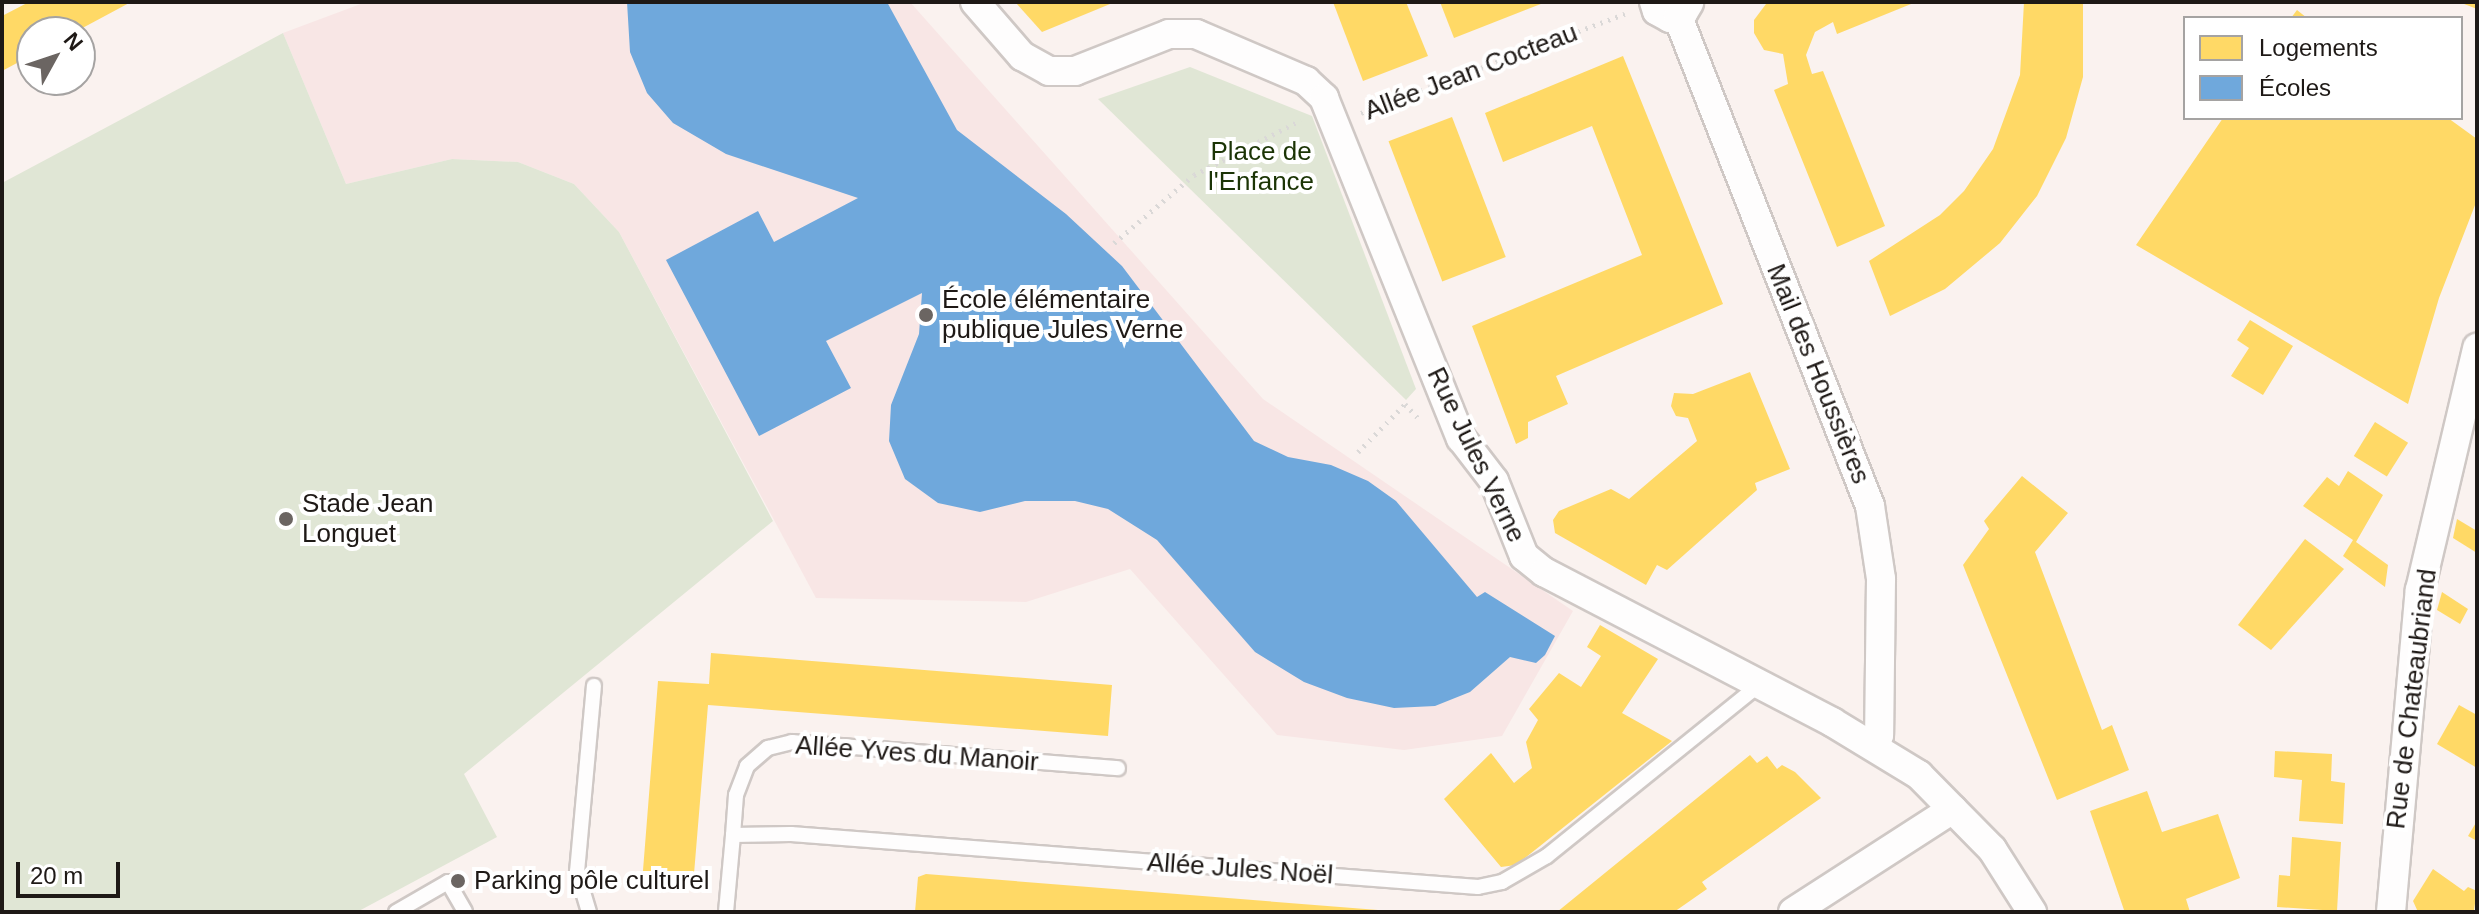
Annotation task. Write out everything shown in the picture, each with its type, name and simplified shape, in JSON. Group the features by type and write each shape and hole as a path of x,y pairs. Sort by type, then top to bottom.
{"street":[{"name":"Rue Jules Verne","path":"975,2 1022,56 1049,71 1075,71 1169,34 1196,34 1306,81 1331,117 1461,438 1494,481 1524,556 1544,572 1873,745 1919,775 1992,849 2032,912"},
{"name":"Mail des Houssières","path":"1669,6 1870,506 1881,579 1879,735 1873,745"},
{"name":"Rue de Chateaubriand","path":"2391,912 2420,590 2477,348"},
{"path":"1793,912 1953,809"}],"lane":[{"path":"589,912 577,872 594,686"},
{"name":"Allée Jules Noël","path":"733,835 791,834 1478,887 1502,882 1547,856 1758,686"},
{"name":"Allée Yves du Manoir","path":"733,835 736,795 747,766 768,748 792,742 1118,768"},
{"path":"726,912 733,835"},
{"path":"396,912 448,882 465,912"}],"path":[{"name":"Allée Jean Cocteau","path":"1114,243 1194,175 1331,117 1669,6"},
{"path":"1358,452 1405,404 1445,445 1461,438"}],"shaded area":[{"name":"École élémentaire publique Jules Verne","path":"366,2 910,2 1263,399 1573,611 1502,736 1404,750 1277,735 1130,569 1026,602 816,598 619,232 574,184 518,162 452,159 346,184 283,33"}],"green space":[{"path":"283,33 346,184 452,159 518,162 574,184 619,232 773,521 464,774 497,837 357,912 2,912 2,183"},
{"name":"Place de l'Enfance","path":"1190,67 1312,116 1416,389 1406,400 1098,99"}],"building: Logements":[{"path":"29,2 131,2 96,21 96,16 16,16 16,64 2,71 2,16"},
{"path":"1015,2 1115,2 1042,32"},
{"path":"1333,2 1406,2 1428,56 1363,81"},
{"path":"1440,2 1546,2 1454,38"},
{"path":"1916,2 1837,34 1833,22 1815,32 1806,55 1812,74 1823,71 1885,226 1837,247 1774,90 1788,84 1783,54 1764,50 1754,33 1754,20 1766,4"},
{"path":"2024,2 2083,2 2083,77 2066,138 2037,196 2000,243 1945,289 1890,316 1869,261 1940,215 1964,191 1993,149 2020,75"},
{"path":"2459,2 2477,2 2477,9"},
{"path":"1623,56 1723,304 1556,376 1568,404 1528,422 1528,438 1516,444 1472,326 1642,255 1592,126 1503,162 1485,113"},
{"path":"1452,117 1506,257 1442,281 1389,141"},
{"path":"2222,120 2451,120 2477,139 2477,200 2439,298 2408,404 2136,245"},
{"path":"2250,320 2293,346 2263,395 2231,376 2249,348 2237,340"},
{"path":"1750,372 1790,469 1755,483 1757,490 1667,570 1657,565 1646,585 1555,533 1553,520 1559,511 1611,489 1629,499 1697,441 1688,418 1676,416 1671,406 1674,393 1693,394"},
{"path":"2375,422 2408,443 2387,477 2354,456"},
{"path":"2348,471 2383,495 2356,542 2388,565 2385,587 2343,556 2353,540 2303,506 2327,477 2339,486"},
{"path":"2022,476 2068,513 2035,552 2102,730 2112,725 2129,770 2057,800 1963,565 1989,529 1984,521"},
{"path":"2457,519 2477,531 2477,553 2453,538"},
{"path":"2305,539 2344,569 2271,650 2238,625"},
{"path":"2442,592 2468,609 2460,624 2437,610"},
{"path":"1600,625 1658,659 1622,713 1672,741 1516,865 1501,867 1444,799 1491,753 1514,783 1532,768 1526,742 1538,720 1529,709 1559,673 1581,687 1601,656 1587,647"},
{"path":"711,653 1112,685 1108,736 708,705 693,886 642,883 658,681 709,684"},
{"path":"2459,705 2477,715 2477,768 2437,744"},
{"path":"2275,751 2332,754 2331,781 2345,783 2343,824 2299,821 2302,780 2274,777"},
{"path":"1750,755 1757,763 1767,756 1777,769 1782,765 1795,772 1821,798 1702,882 1707,889 1674,912 1557,912"},
{"path":"2147,791 2162,832 2218,814 2240,878 2186,899 2190,912 2124,910 2090,811"},
{"path":"2477,821 2477,841 2468,836"},
{"path":"2292,837 2341,842 2337,911 2277,907 2279,875 2290,876"},
{"path":"2433,869 2464,891 2468,887 2477,891 2474,910 2418,912 2413,901"},
{"path":"926,874 1378,912 915,912 918,877"}],"building: Écoles":[{"path":"627,2 887,2 957,130 1066,214 1122,266 1254,441 1288,457 1331,465 1368,481 1396,501 1477,597 1485,592 1555,636 1545,655 1536,663 1510,657 1470,692 1435,706 1394,708 1347,698 1304,682 1255,652 1157,540 1108,509 1075,501 1025,501 980,512 938,503 905,479 889,441 891,405 919,334 922,293 826,341 851,388 759,436 666,260 758,211 774,242 858,198 726,154 673,123 647,93 630,52"}],"place":[{"name":"École élémentaire publique Jules Verne","path":"926,315"},
{"name":"Stade Jean Longuet","path":"286,519"},
{"name":"Parking pôle culturel","path":"458,881"}]}
